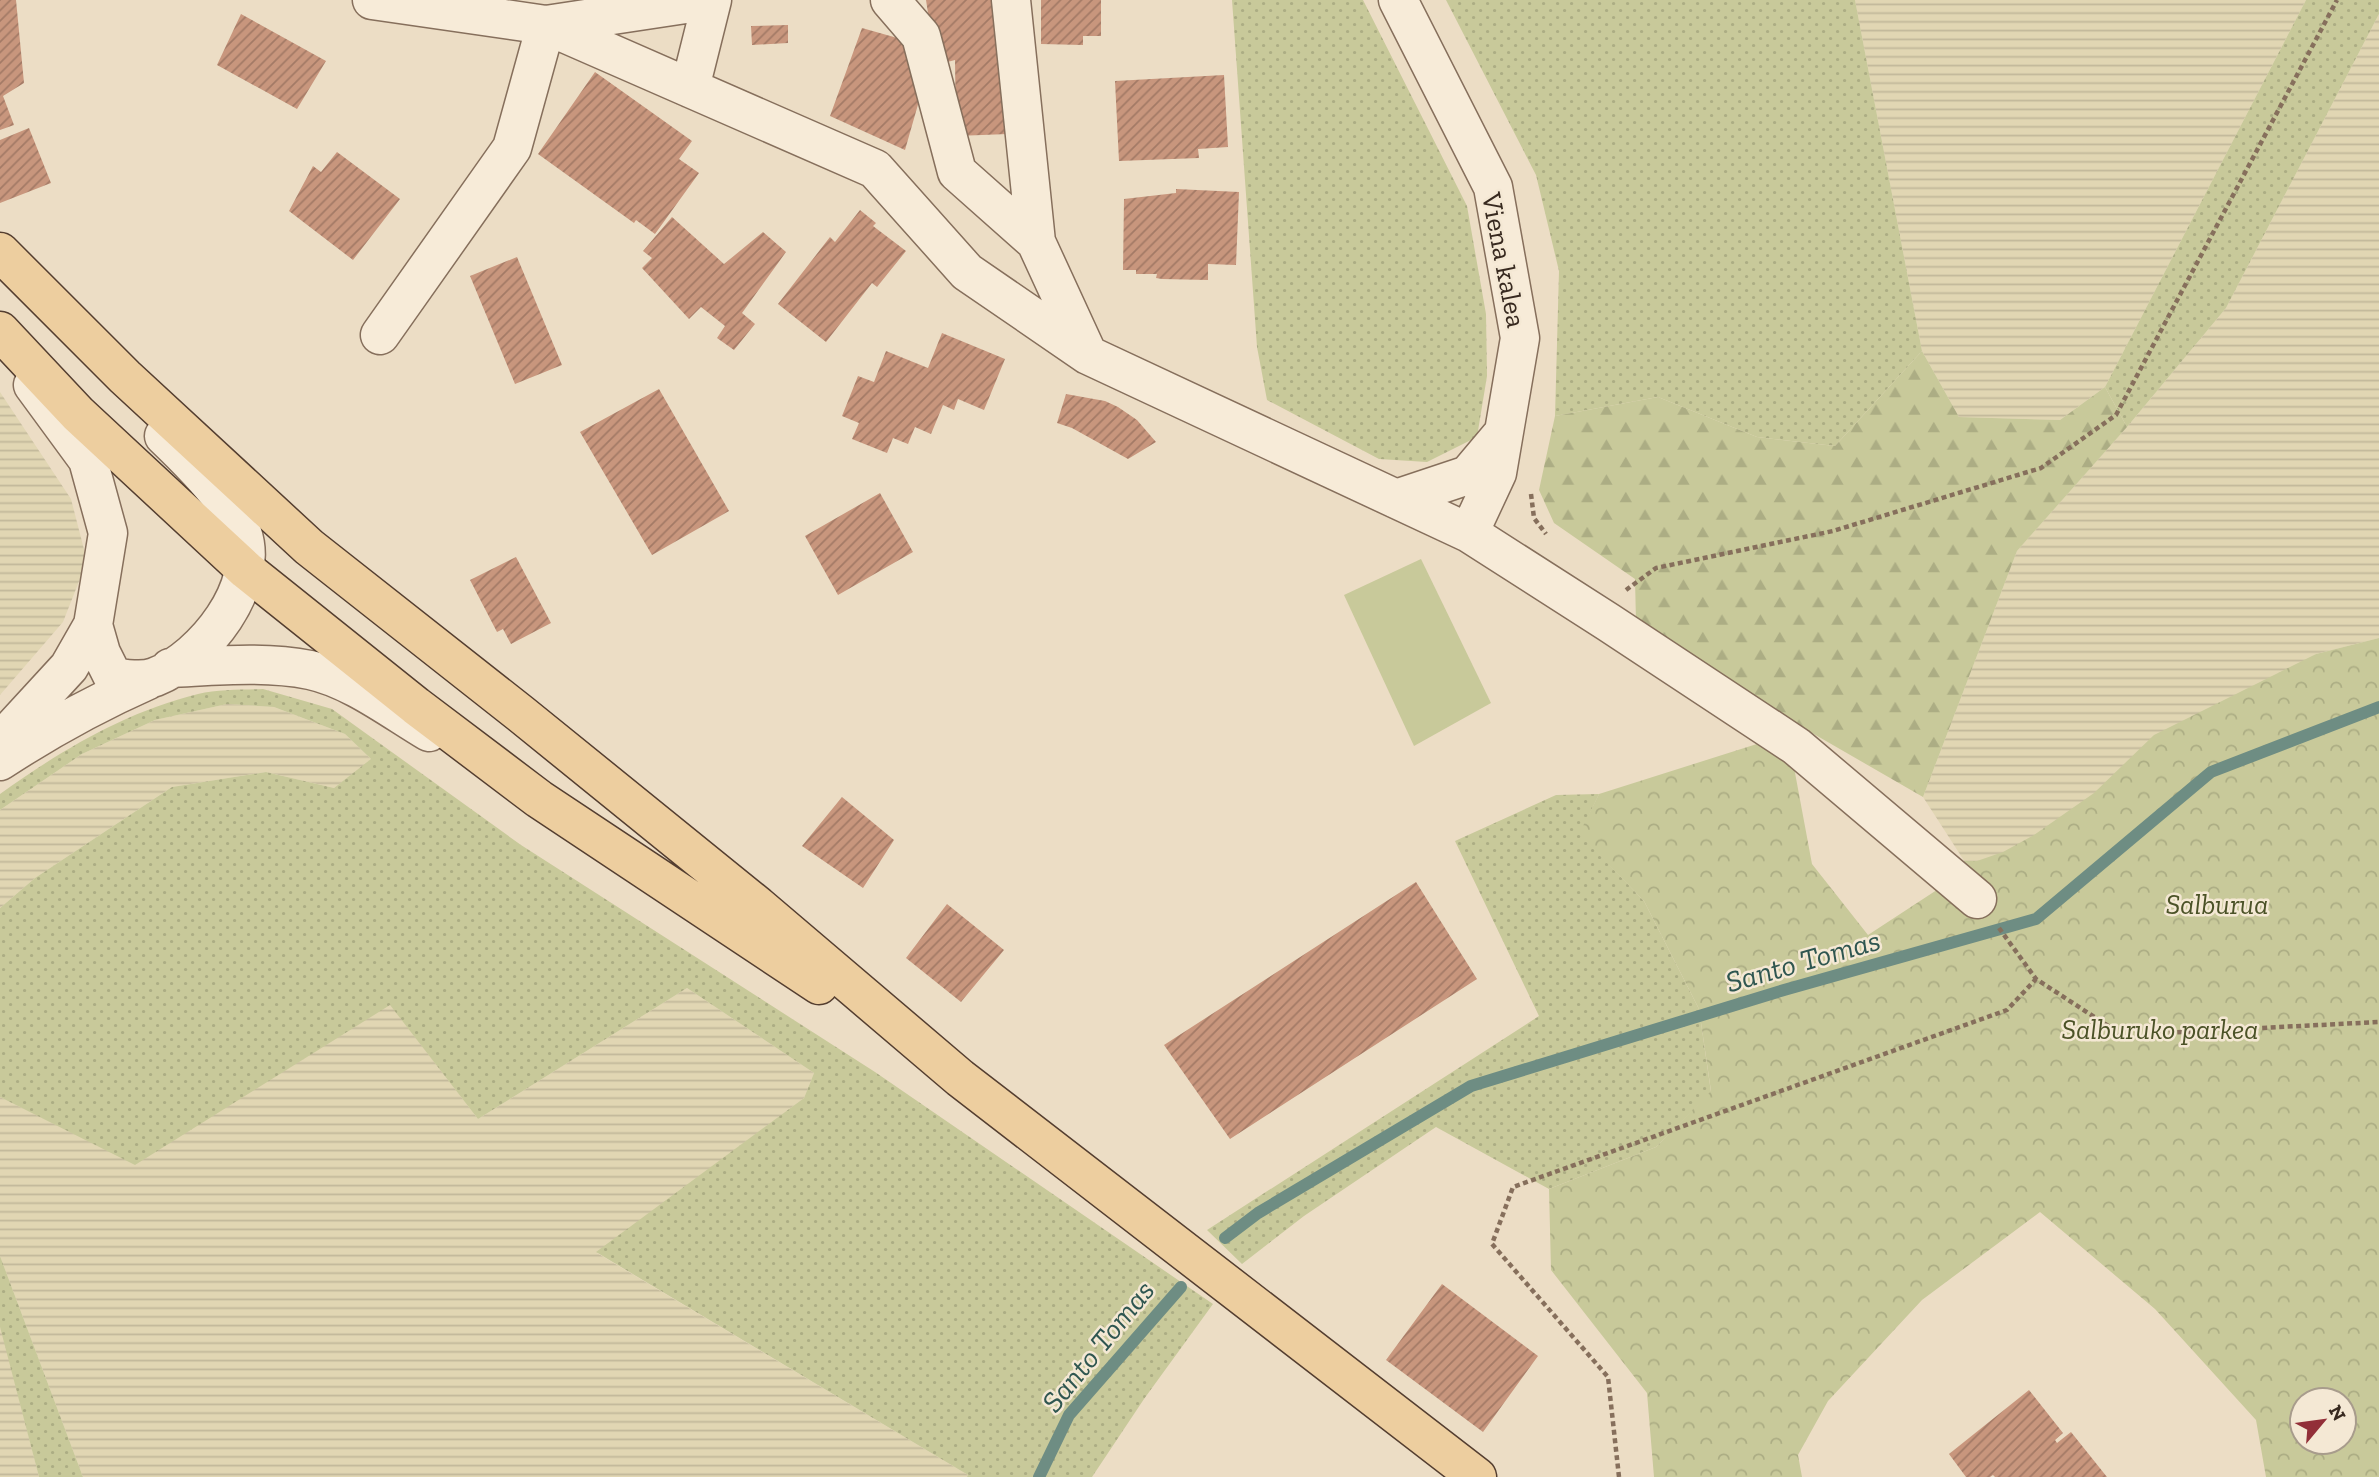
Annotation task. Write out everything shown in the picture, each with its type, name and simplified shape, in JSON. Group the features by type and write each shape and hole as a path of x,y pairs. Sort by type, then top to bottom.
{"main road":[{"path":"8,260 125,377 309,547 521,713 736,889 960,1078 1477,1477"},
{"path":"0,331 78,414 246,570 416,706 539,799 960,1078"}],"street":[{"path":"372,0 546,25 875,169 967,272 1088,355 1469,533 1796,746 1977,899"},
{"path":"546,25 712,0 690,88"},
{"path":"890,0 921,36 957,172 1036,242"},
{"path":"1011,0 1036,242 1088,355"},
{"name":"Viena kalea","path":"1398,0 1493,187 1520,338 1497,472 1469,533"},
{"path":"380,335 512,148 546,25"},
{"path":"0,761 52,728 186,660 214,630 237,598 246,570 247,552 242,530 198,470 108,379 8,260"},
{"path":"0,342 88,460 107,533 93,625 69,667 0,742"},
{"path":"1396,499 1468,475 1504,432"},
{"path":"1497,472 1504,531 1537,576"},
{"path":"93,625 101,653 113,677 137,680 162,673 254,665 311,670 346,683 539,799"}],"path":[{"path":"1608,622 1620,594 1656,568 1833,531 2041,468 2116,415 2337,0"},
{"path":"2016,951 2036,979 2122,1035 2379,1022"},
{"path":"1619,1477 1608,1377 1492,1244 1513,1187 2007,1010 2036,979"}],"shaded area":[{"path":"1855,0 2306,0 2105,387 2060,420 1959,417 1922,351"},
{"path":"2379,14 2379,638 2316,654 2038,847 1972,873 1923,797 2017,551 2127,427 2226,308"},
{"path":"0,392 71,499 87,561 63,622 0,695"},
{"path":"227,704 274,707 345,734 372,760 334,788 266,772 172,787 35,878 0,908 0,810 82,754 155,720"},
{"path":"687,988 814,1073 804,1098 597,1253 968,1475 967,1477 83,1477 0,1256 0,1097 135,1164 390,1004 478,1119"},
{"path":"0,1327 2,1331 39,1477 0,1477"}],"green space":[{"path":"1232,0 1363,0 1467,206 1486,314 1487,376 1477,437 1427,462 1379,459 1267,400 1257,347"},
{"path":"1446,0 1855,0 1922,351 1835,446 1757,437 1658,397 1555,416 1559,271 1536,175"},
{"path":"2306,0 2379,0 2379,14 2226,308 2127,427 2105,387"},
{"path":"1922,351 1959,417 2060,420 2105,387 2127,427 2017,551 1923,797 1793,722 1636,622 1635,579 1554,523 1539,490 1555,416 1658,397 1757,437 1835,446"},
{"path":"1421,559 1491,703 1414,746 1344,595"},
{"name":"Salburuko parkea","path":"2379,638 2379,1477 2266,1477 2256,1420 2155,1309 2040,1212 1922,1300 1828,1401 1798,1455 1802,1477 1654,1477 1647,1393 1551,1270 1549,1189 1656,1147 1711,1091 1699,1009 1644,901 1579,834 1599,794 1760,743 1793,762 1812,864 1868,935 1949,882 1960,861 1977,861 2003,852 2034,835 2094,793 2154,735 2316,654"},
{"path":"263,689 332,709 521,845 875,1072 1213,1304 1092,1477 967,1477 968,1475 596,1252 804,1098 814,1073 687,988 478,1119 390,1005 135,1165 0,1097 0,908 35,878 172,787 266,772 334,788 371,759 345,734 274,707 227,704 155,720 82,754 0,810 0,794 70,748 145,711 206,692"},
{"path":"1599,794 1580,834 1644,901 1699,1009 1711,1092 1656,1147 1549,1189 1436,1127 1304,1216 1242,1264 1207,1230 1539,1016 1455,841 1556,795"},
{"path":"0,1256 83,1477 39,1477 0,1327"}],"building":[{"path":"0,0 16,0 24,83 3,96 14,125 0,130"},
{"path":"926,0 1001,0 1008,134 956,136 955,60 936,65"},
{"path":"1041,0 1101,0 1101,36 1083,36 1083,45 1041,44"},
{"path":"241,14 326,61 297,109 217,65"},
{"path":"788,25 788,43 752,45 751,26"},
{"path":"862,28 908,41 923,87 905,150 830,116"},
{"path":"595,72 692,141 679,159 699,173 655,234 636,220 634,223 538,154"},
{"path":"1224,75 1228,147 1198,149 1199,158 1119,161 1115,81"},
{"path":"29,128 51,183 0,203 0,140"},
{"path":"337,152 400,199 353,260 289,211 313,166 321,172"},
{"path":"1176,189 1239,192 1236,265 1208,264 1208,280 1162,279 1156,278 1157,274 1136,274 1136,270 1123,270 1124,199 1176,193"},
{"path":"860,210 876,223 873,226 906,251 877,287 872,283 826,342 778,304 830,237 835,242"},
{"path":"672,217 724,264 763,232 786,252 742,313 755,324 734,350 717,338 725,326 701,307 689,319 642,268 652,258 643,251"},
{"path":"517,257 562,365 515,384 470,276"},
{"path":"942,333 1005,359 984,410 958,399 954,410 943,405 931,434 915,427 908,444 893,438 887,453 852,439 859,423 842,416 858,376 874,382 886,351 928,368"},
{"path":"659,389 729,511 652,555 580,432"},
{"path":"1066,394 1105,401 1118,407 1137,420 1156,442 1128,459 1072,428 1057,423"},
{"path":"880,493 913,552 838,595 805,536"},
{"path":"516,557 551,623 511,644 503,629 497,632 470,580"},
{"path":"842,797 894,840 863,888 802,846"},
{"path":"1416,882 1477,979 1230,1139 1164,1045"},
{"path":"947,904 1004,950 961,1002 906,958"},
{"path":"1442,1284 1538,1356 1483,1432 1386,1360"},
{"path":"2029,1390 2063,1433 2055,1440 2057,1443 2071,1432 2107,1477 1966,1477 1949,1454"}],"waterway":[{"name":"Santo Tomas","path":"1225,1238 1258,1213 1471,1086 1784,990 2036,919 2211,772 2379,707"},
{"name":"Santo Tomas","path":"1039,1477 1069,1415 1181,1287"}],"park label":[{"name":"Salburua","path":"2217,904"}]}
